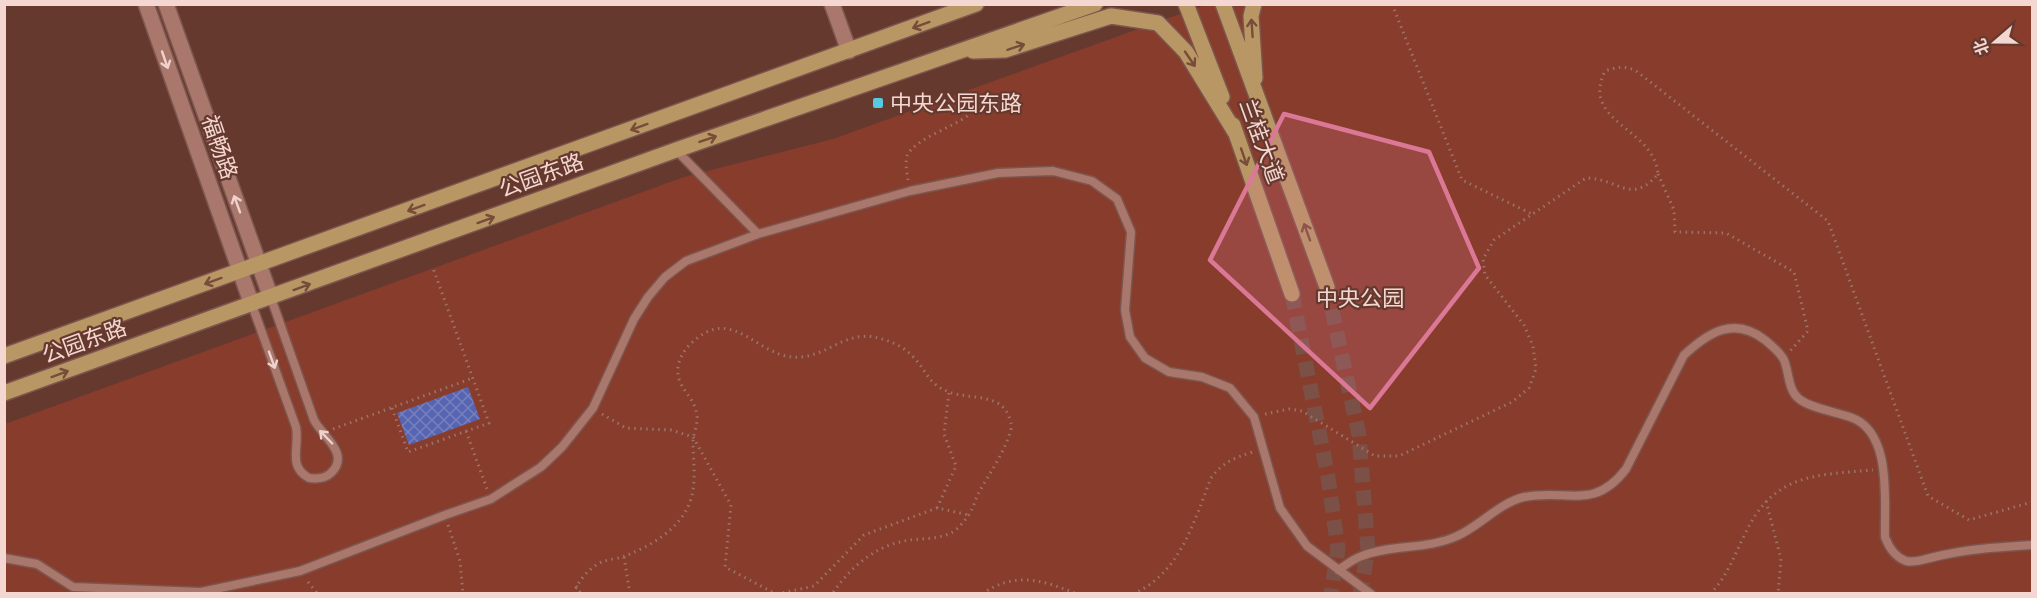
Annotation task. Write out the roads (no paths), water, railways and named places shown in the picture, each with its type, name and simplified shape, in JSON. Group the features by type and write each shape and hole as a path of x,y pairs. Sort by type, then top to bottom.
{"main road":[{"name":"福畅路","path":"146,4 252,305"},
{"name":"福畅路","path":"166,4 271,298"},
{"path":"832,4 849,51"},
{"name":"公园东路","path":"4,356 976,4"},
{"name":"公园东路","path":"4,393 676,150 1095,4"},
{"name":"兰桂大道","path":"1186,4 1235,132 1292,294"},
{"name":"兰桂大道","path":"1223,4 1327,287"},
{"path":"1254,4 1251,16 1256,93"},
{"path":"958,52 1005,50 1111,16 1158,24 1186,52 1235,132"}],"lane":[{"path":"676,150 758,234"},
{"path":"4,558 37,564 70,590 201,592 300,571 491,499 541,467 562,447 593,408 634,319 648,297 665,277 686,261 758,234 910,191 998,173 1053,171 1092,181 1117,199 1131,232 1125,310 1130,337 1145,358 1169,372 1202,377 1230,388 1254,417 1280,508 1307,546 1371,594"},
{"path":"252,305 296,427 298,437 295,462 297,469 309,478 324,478 330,474 337,462 336,449 321,433 314,420 271,298"},
{"path":"1338,570 1360,556 1373,552 1442,542 1458,536 1526,496 1588,495 1616,482 1626,469 1684,355 1718,330 1730,327 1757,333 1770,344 1783,359 1797,397 1804,402 1854,418 1867,428 1881,454 1884,470 1885,537 1889,547 1896,555 1914,562 1964,549 2032,545"}],"tunnel":[{"path":"1327,287 1359,435 1368,550 1360,594"},
{"path":"1292,294 1328,477 1338,549 1331,594"}],"place":[{"name":"中央公园东路","path":"878,103"}],"park label":[{"name":"中央公园","path":"1360,298"}]}
